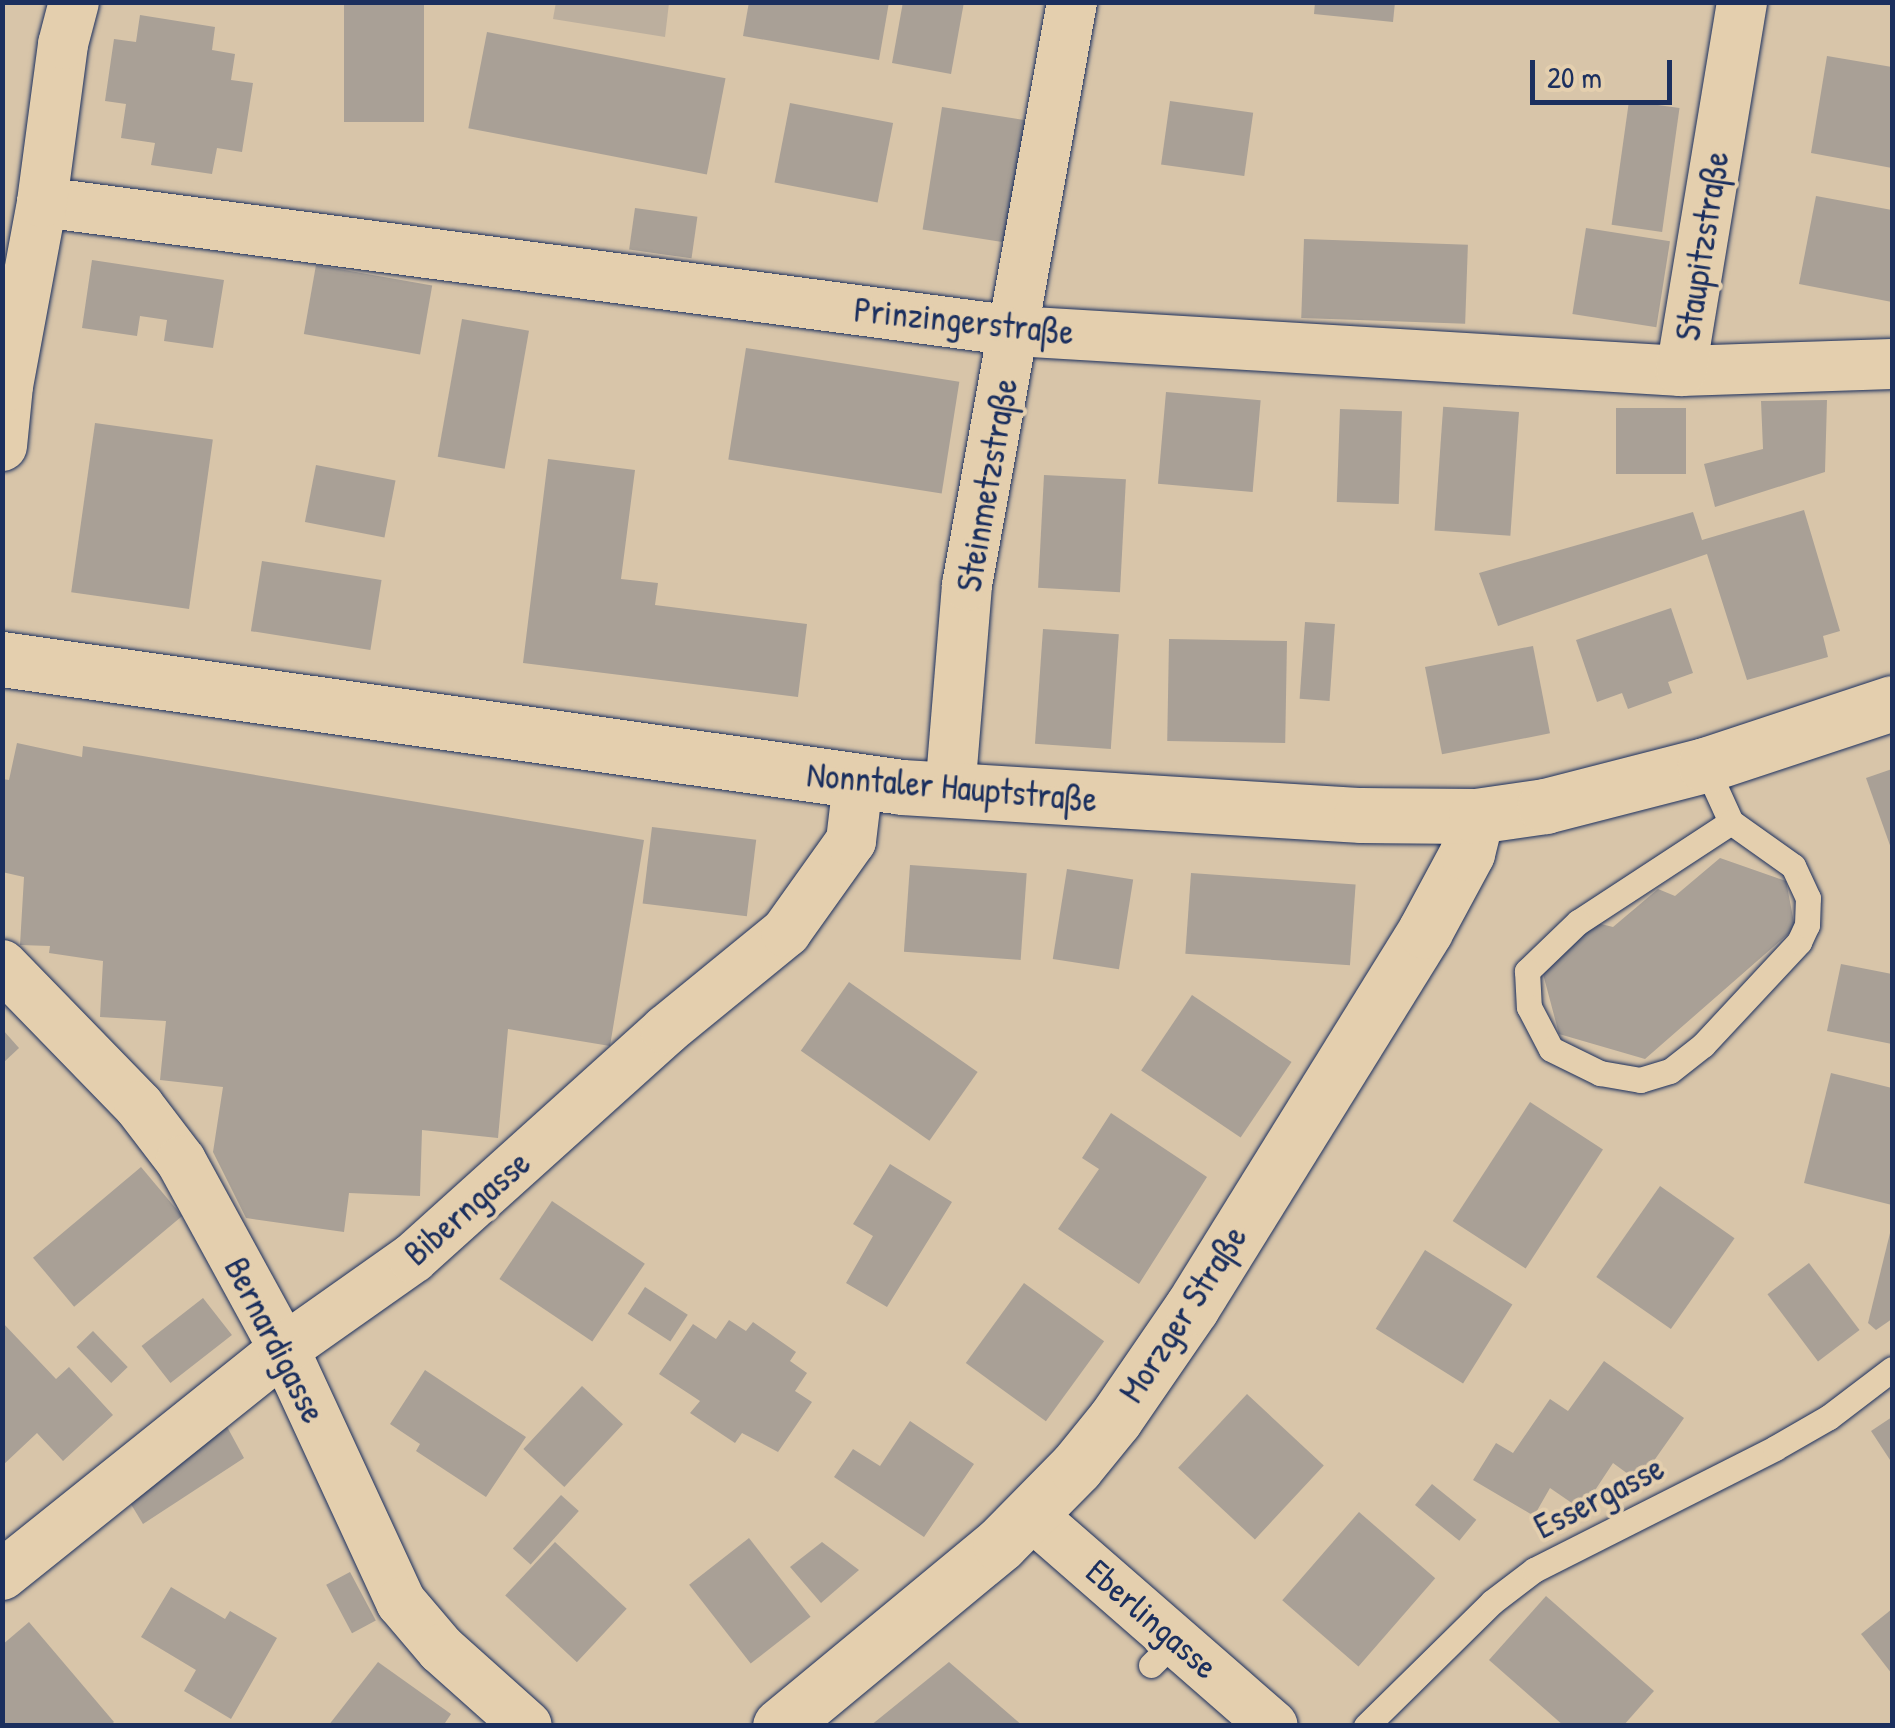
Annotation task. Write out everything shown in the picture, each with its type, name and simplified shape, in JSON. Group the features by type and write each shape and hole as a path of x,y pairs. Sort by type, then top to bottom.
{"main road":[{"name":"Nonntaler Hauptstraße","path":"2,660 858,782 950,792 1362,815 1476,816 1544,806 1704,765 1892,703"},
{"name":"Morzger Straße","path":"780,1726 938,1599 1030,1514 1114,1419 1192,1306 1440,906 1467,852 1476,816"}],"street":[{"path":"2,446 8,386 42,202 63,44 74,2"},
{"name":"Steinmetzstraße","path":"950,792 967,585 1072,2"},
{"name":"Staupitzstraße","path":"1682,370 1742,2"},
{"name":"Prinzingerstraße","path":"42,202 1015,330 1682,370 1892,364"},
{"name":"Biberngasse","path":"2,1575 284,1349 413,1258 666,1030 786,932 851,841 858,782"},
{"name":"Bernardigasse","path":"2,965 139,1106 181,1160 284,1349 400,1602 442,1649 526,1726"},
{"name":"Eberlingasse","path":"1030,1514 1163,1653 1273,1726"}],"lane":[{"path":"1704,765 1731,822 1794,866 1808,898 1807,925 1799,942 1702,1044 1670,1071 1640,1080 1600,1073 1551,1049 1529,1007 1527,971 1578,922 1731,822"},
{"name":"Essergasse","path":"1366,1726 1492,1602 1534,1570 1775,1448 1829,1417 1892,1369"}],"shaded area":[{"path":"556,2 669,3 665,37 553,19"}],"building":[{"path":"344,2 424,2 424,122 344,122"},
{"path":"749,2 889,2 879,60 743,36"},
{"path":"903,2 964,2 951,74 892,63"},
{"path":"1315,2 1395,2 1393,22 1314,14"},
{"path":"140,15 215,27 212,50 235,54 231,80 253,83 242,152 217,148 212,174 151,165 155,143 121,138 126,104 105,101 114,39 136,42"},
{"path":"487,32 726,78 707,175 468,128"},
{"path":"1827,56 1892,67 1892,168 1811,153"},
{"path":"1170,101 1253,113 1244,176 1161,164"},
{"path":"1629,101 1680,108 1662,232 1612,225"},
{"path":"790,103 893,123 878,203 775,183"},
{"path":"942,107 1028,121 1009,243 923,229"},
{"path":"1816,196 1892,210 1892,302 1799,284"},
{"path":"635,208 697,217 692,258 629,250"},
{"path":"1586,228 1670,241 1656,327 1572,314"},
{"path":"1304,239 1468,245 1465,324 1301,318"},
{"path":"92,260 224,280 213,348 164,341 167,320 140,316 137,336 82,328"},
{"path":"316,265 432,285 420,354 304,334"},
{"path":"462,319 529,331 505,469 438,457"},
{"path":"746,348 959,382 942,493 728,460"},
{"path":"1166,392 1261,400 1253,492 1158,484"},
{"path":"1827,400 1825,472 1715,507 1704,464 1763,449 1761,401"},
{"path":"1443,407 1519,412 1510,536 1435,530"},
{"path":"1616,408 1686,408 1686,474 1616,474"},
{"path":"1340,409 1402,411 1399,504 1337,502"},
{"path":"95,423 213,440 189,609 71,592"},
{"path":"548,459 635,470 621,579 658,583 655,605 807,624 798,697 523,663"},
{"path":"316,465 396,480 384,537 305,522"},
{"path":"1044,475 1126,479 1120,592 1038,588"},
{"path":"1804,510 1840,631 1823,636 1828,657 1747,680 1707,554 1498,626 1479,573 1693,512 1702,540"},
{"path":"262,561 382,580 370,650 251,631"},
{"path":"1671,608 1693,673 1668,682 1672,693 1628,709 1622,693 1597,702 1576,640"},
{"path":"1305,622 1335,624 1330,701 1300,699"},
{"path":"1043,629 1119,634 1111,749 1035,744"},
{"path":"1169,639 1287,641 1285,743 1167,741"},
{"path":"1533,646 1550,733 1442,754 1425,667"},
{"path":"17,743 82,757 83,746 644,840 610,1046 508,1029 498,1138 422,1130 420,1196 349,1193 344,1232 246,1218 213,1152 223,1087 160,1080 166,1021 100,1017 103,961 49,953 50,946 20,945 24,877 2,872 2,779 9,780"},
{"path":"1892,769 1892,851 1866,778"},
{"path":"652,827 756,840 747,916 643,903"},
{"path":"1720,858 1786,881 1795,928 1645,1059 1559,1034 1542,970 1597,923 1613,927 1658,889 1675,896"},
{"path":"910,865 1027,873 1021,960 904,952"},
{"path":"1067,869 1133,879 1119,969 1053,959"},
{"path":"1191,873 1356,885 1350,965 1185,954"},
{"path":"1841,964 1892,974 1892,1044 1827,1031"},
{"path":"849,982 978,1072 929,1141 801,1051"},
{"path":"1192,995 1291,1062 1241,1138 1141,1070"},
{"path":"3,1030 19,1048 3,1063"},
{"path":"1831,1073 1892,1088 1892,1205 1804,1183"},
{"path":"1530,1102 1603,1149 1526,1268 1453,1221"},
{"path":"1111,1113 1207,1177 1139,1284 1058,1229 1099,1169 1082,1158"},
{"path":"890,1164 952,1202 887,1307 846,1283 873,1236 853,1224"},
{"path":"141,1167 182,1216 74,1307 33,1258"},
{"path":"1660,1186 1735,1238 1671,1329 1596,1277"},
{"path":"552,1201 645,1264 592,1342 499,1279"},
{"path":"1891,1229 1892,1319 1876,1330 1868,1323"},
{"path":"1425,1250 1512,1305 1463,1383 1376,1329"},
{"path":"1809,1263 1860,1330 1818,1361 1767,1294"},
{"path":"1024,1283 1104,1341 1046,1421 966,1363"},
{"path":"645,1287 688,1315 670,1342 628,1314"},
{"path":"203,1298 232,1335 170,1383 142,1346"},
{"path":"729,1320 746,1331 753,1322 796,1352 790,1361 807,1373 795,1391 812,1402 778,1452 742,1433 735,1443 690,1413 700,1401 659,1374 693,1324 716,1339"},
{"path":"2,1322 56,1379 69,1367 113,1415 63,1461 37,1433 2,1466"},
{"path":"93,1331 128,1367 111,1383 76,1347"},
{"path":"1604,1361 1684,1418 1639,1482 1613,1463 1582,1510 1550,1488 1534,1516 1473,1480 1496,1443 1513,1453 1550,1399 1568,1411"},
{"path":"425,1370 526,1437 486,1497 416,1451 420,1444 390,1424"},
{"path":"582,1386 623,1424 564,1487 523,1449"},
{"path":"1247,1394 1324,1466 1255,1539 1178,1468"},
{"path":"1892,1417 1892,1463 1871,1431"},
{"path":"910,1421 974,1464 924,1537 834,1477 853,1449 880,1466"},
{"path":"225,1423 244,1458 143,1524 126,1496"},
{"path":"1432,1484 1476,1520 1459,1541 1415,1505"},
{"path":"561,1495 579,1511 531,1565 513,1549"},
{"path":"1359,1512 1435,1578 1358,1667 1282,1600"},
{"path":"749,1538 811,1617 751,1664 689,1585"},
{"path":"555,1542 627,1609 577,1662 505,1595"},
{"path":"822,1542 859,1570 821,1603 790,1567"},
{"path":"350,1572 376,1621 352,1633 326,1585"},
{"path":"171,1587 225,1619 230,1611 277,1638 231,1719 184,1691 196,1670 141,1637"},
{"path":"1546,1596 1654,1691 1623,1726 1564,1726 1489,1660"},
{"path":"1892,1609 1892,1674 1861,1634"},
{"path":"29,1622 114,1722 110,1726 2,1726 2,1645"},
{"path":"378,1662 451,1714 443,1726 328,1726"},
{"path":"949,1662 1023,1726 870,1726"}]}
